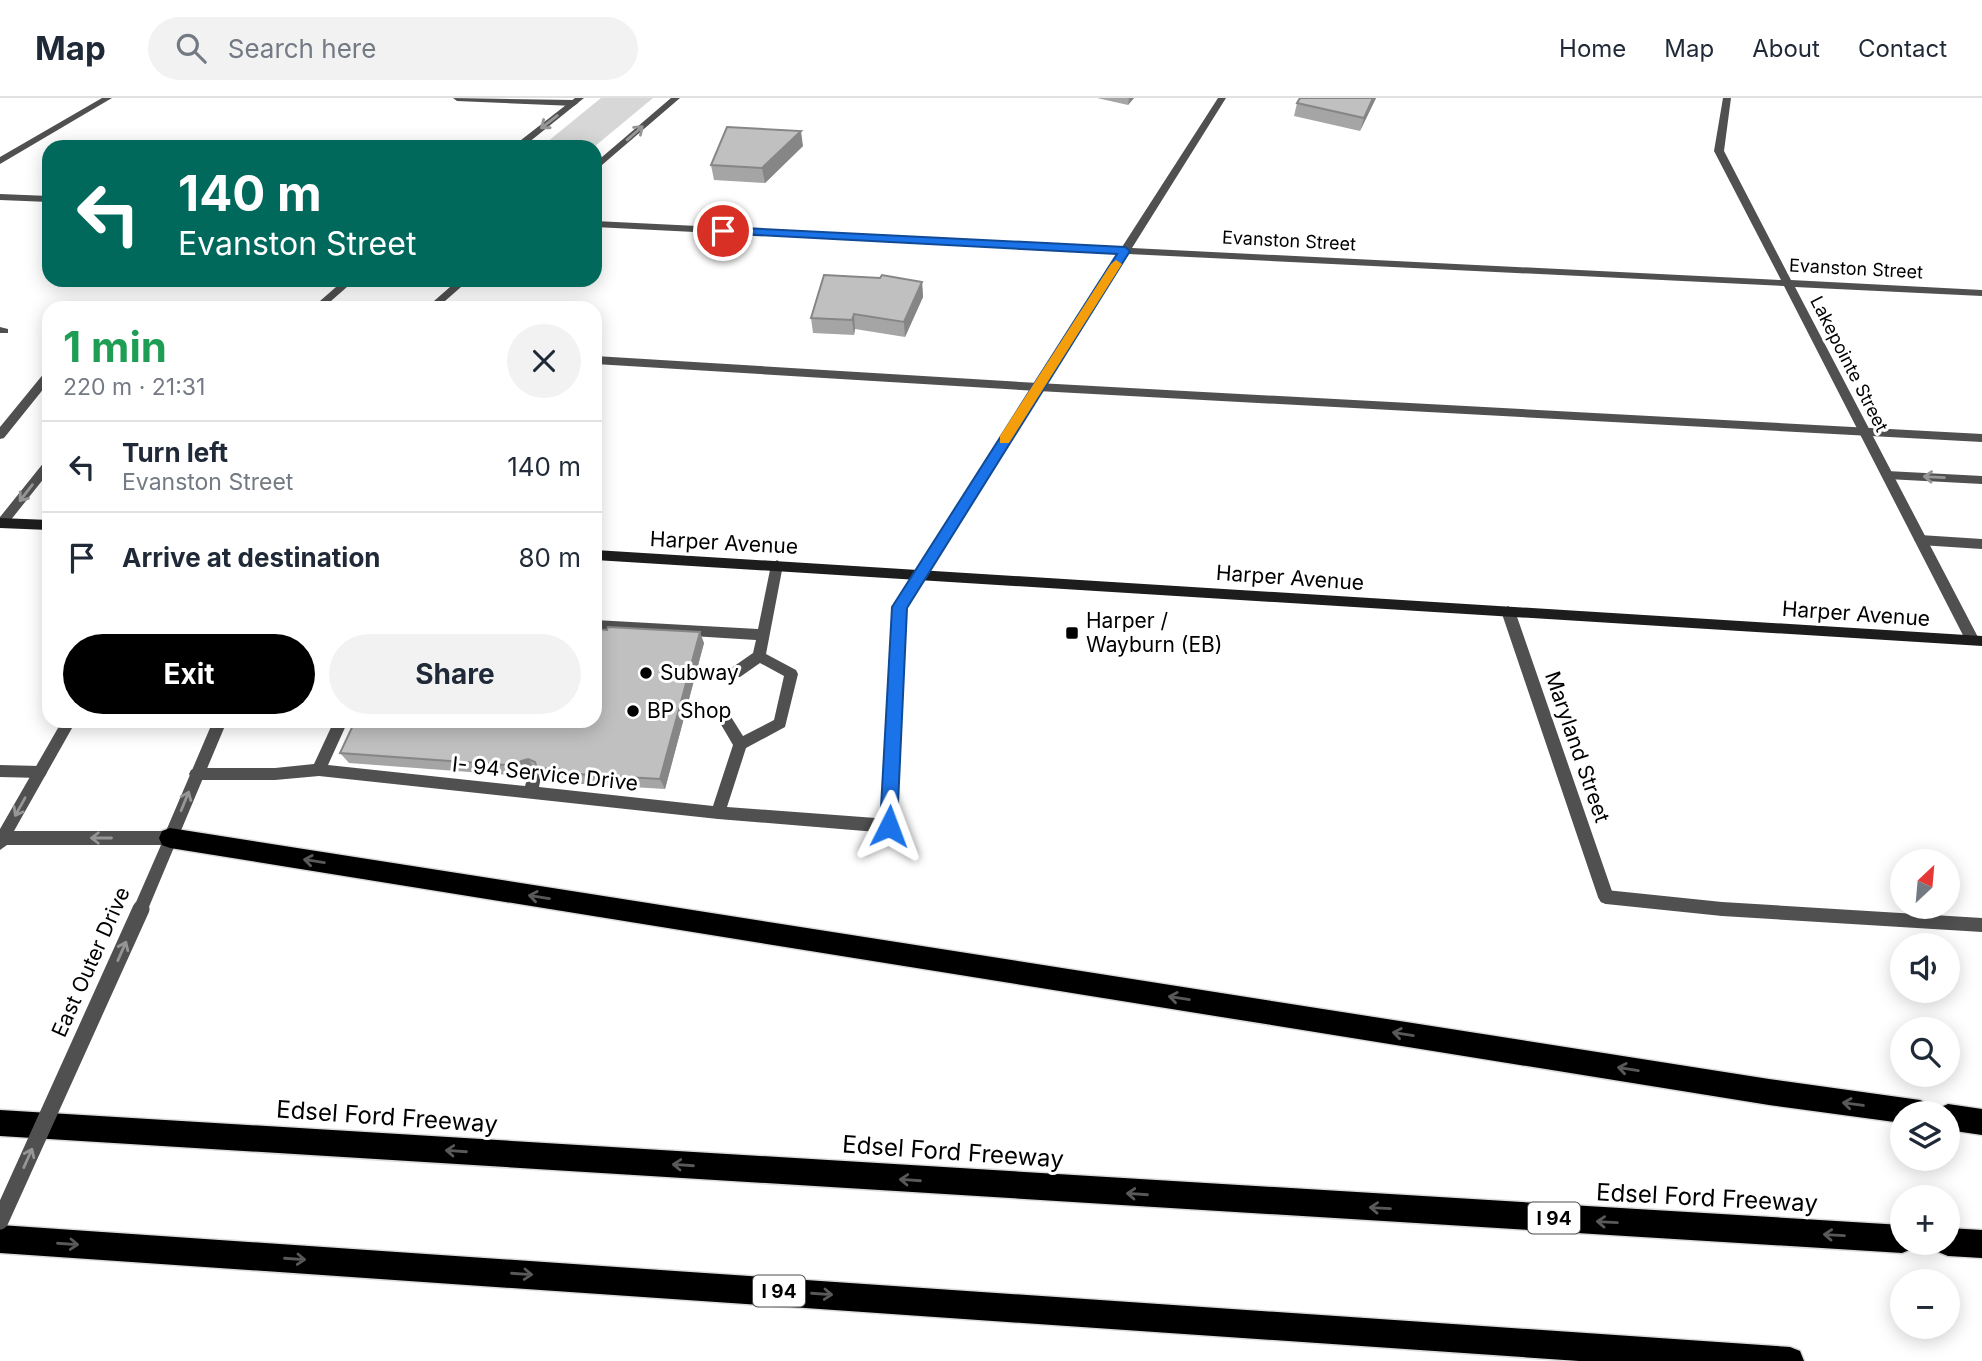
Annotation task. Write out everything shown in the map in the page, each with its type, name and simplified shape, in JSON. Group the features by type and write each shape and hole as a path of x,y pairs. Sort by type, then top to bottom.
{"highway":[{"path":"170,838 1769,1092 1890,1109"},
{"path":"1960,1119 1982,1122"},
{"name":"Edsel Ford Freeway","path":"0,1123 1890,1238"},
{"name":"I 94","path":"0,1239 1790,1361"},
{"path":"1960,1243 1982,1244"}],"main road":[{"path":"1,523 42,526"},
{"name":"Harper Avenue","path":"602,555 1977,641"}],"street":[{"path":"0,160 108,98"},
{"path":"457,98 577,100"},
{"path":"602,162 676,98"},
{"path":"919,574 1222,98"},
{"name":"Lakepointe Street","path":"1727,98 1719,151 1920,540 1977,641"},
{"path":"526,140 577,100"},
{"path":"0,197 42,199"},
{"name":"Evanston Street","path":"602,224 1982,293"},
{"path":"325,301 342,287"},
{"path":"439,301 456,287"},
{"path":"602,359 1038,387 1982,438"},
{"path":"0,435 42,384"},
{"path":"1,523 42,473"},
{"path":"1887,475 1982,480"},
{"path":"1920,540 1982,544"},
{"path":"735,673 759,656 776,565"},
{"name":"I- 94 Service Drive","path":"196,774 275,774 319,770 718,813 889,826 899,607 919,574"},
{"name":"Maryland Street","path":"1508,611 1606,897 1722,909 1982,925"},
{"path":"602,625 763,635"},
{"path":"718,813 740,744 780,723 791,674 759,656"},
{"path":"723,716 740,744"},
{"path":"1,840 65,728"},
{"name":"East Outer Drive","path":"0,1221 141,909 217,728"},
{"path":"319,770 338,728"},
{"path":"0,771 40,772"},
{"path":"531,794 534,777"},
{"path":"1,840 170,838"}],"shaded area":[{"path":"601,98 653,98 602,140 550,140"}],"building":[{"path":"1300,98 1373,98 1364,118 1297,103"},
{"path":"727,127 801,131 762,168 711,165"},
{"path":"824,275 880,278 882,275 922,282 904,322 854,314 852,320 811,318"},
{"path":"608,627 700,632 660,779 559,773 561,769 537,768 535,762 528,759 521,761 519,766 340,753 352,728 602,728 602,630 607,630"}],"slow traffic":[{"path":"1004,440 1116,264"}],"place":[{"name":"Harper / Wayburn (EB)","path":"1072,633"},
{"name":"Subway","path":"646,673"},
{"name":"BP Shop","path":"633,711"}],"route":[{"path":"723,231 1125,251 899,607 889,826"}]}
